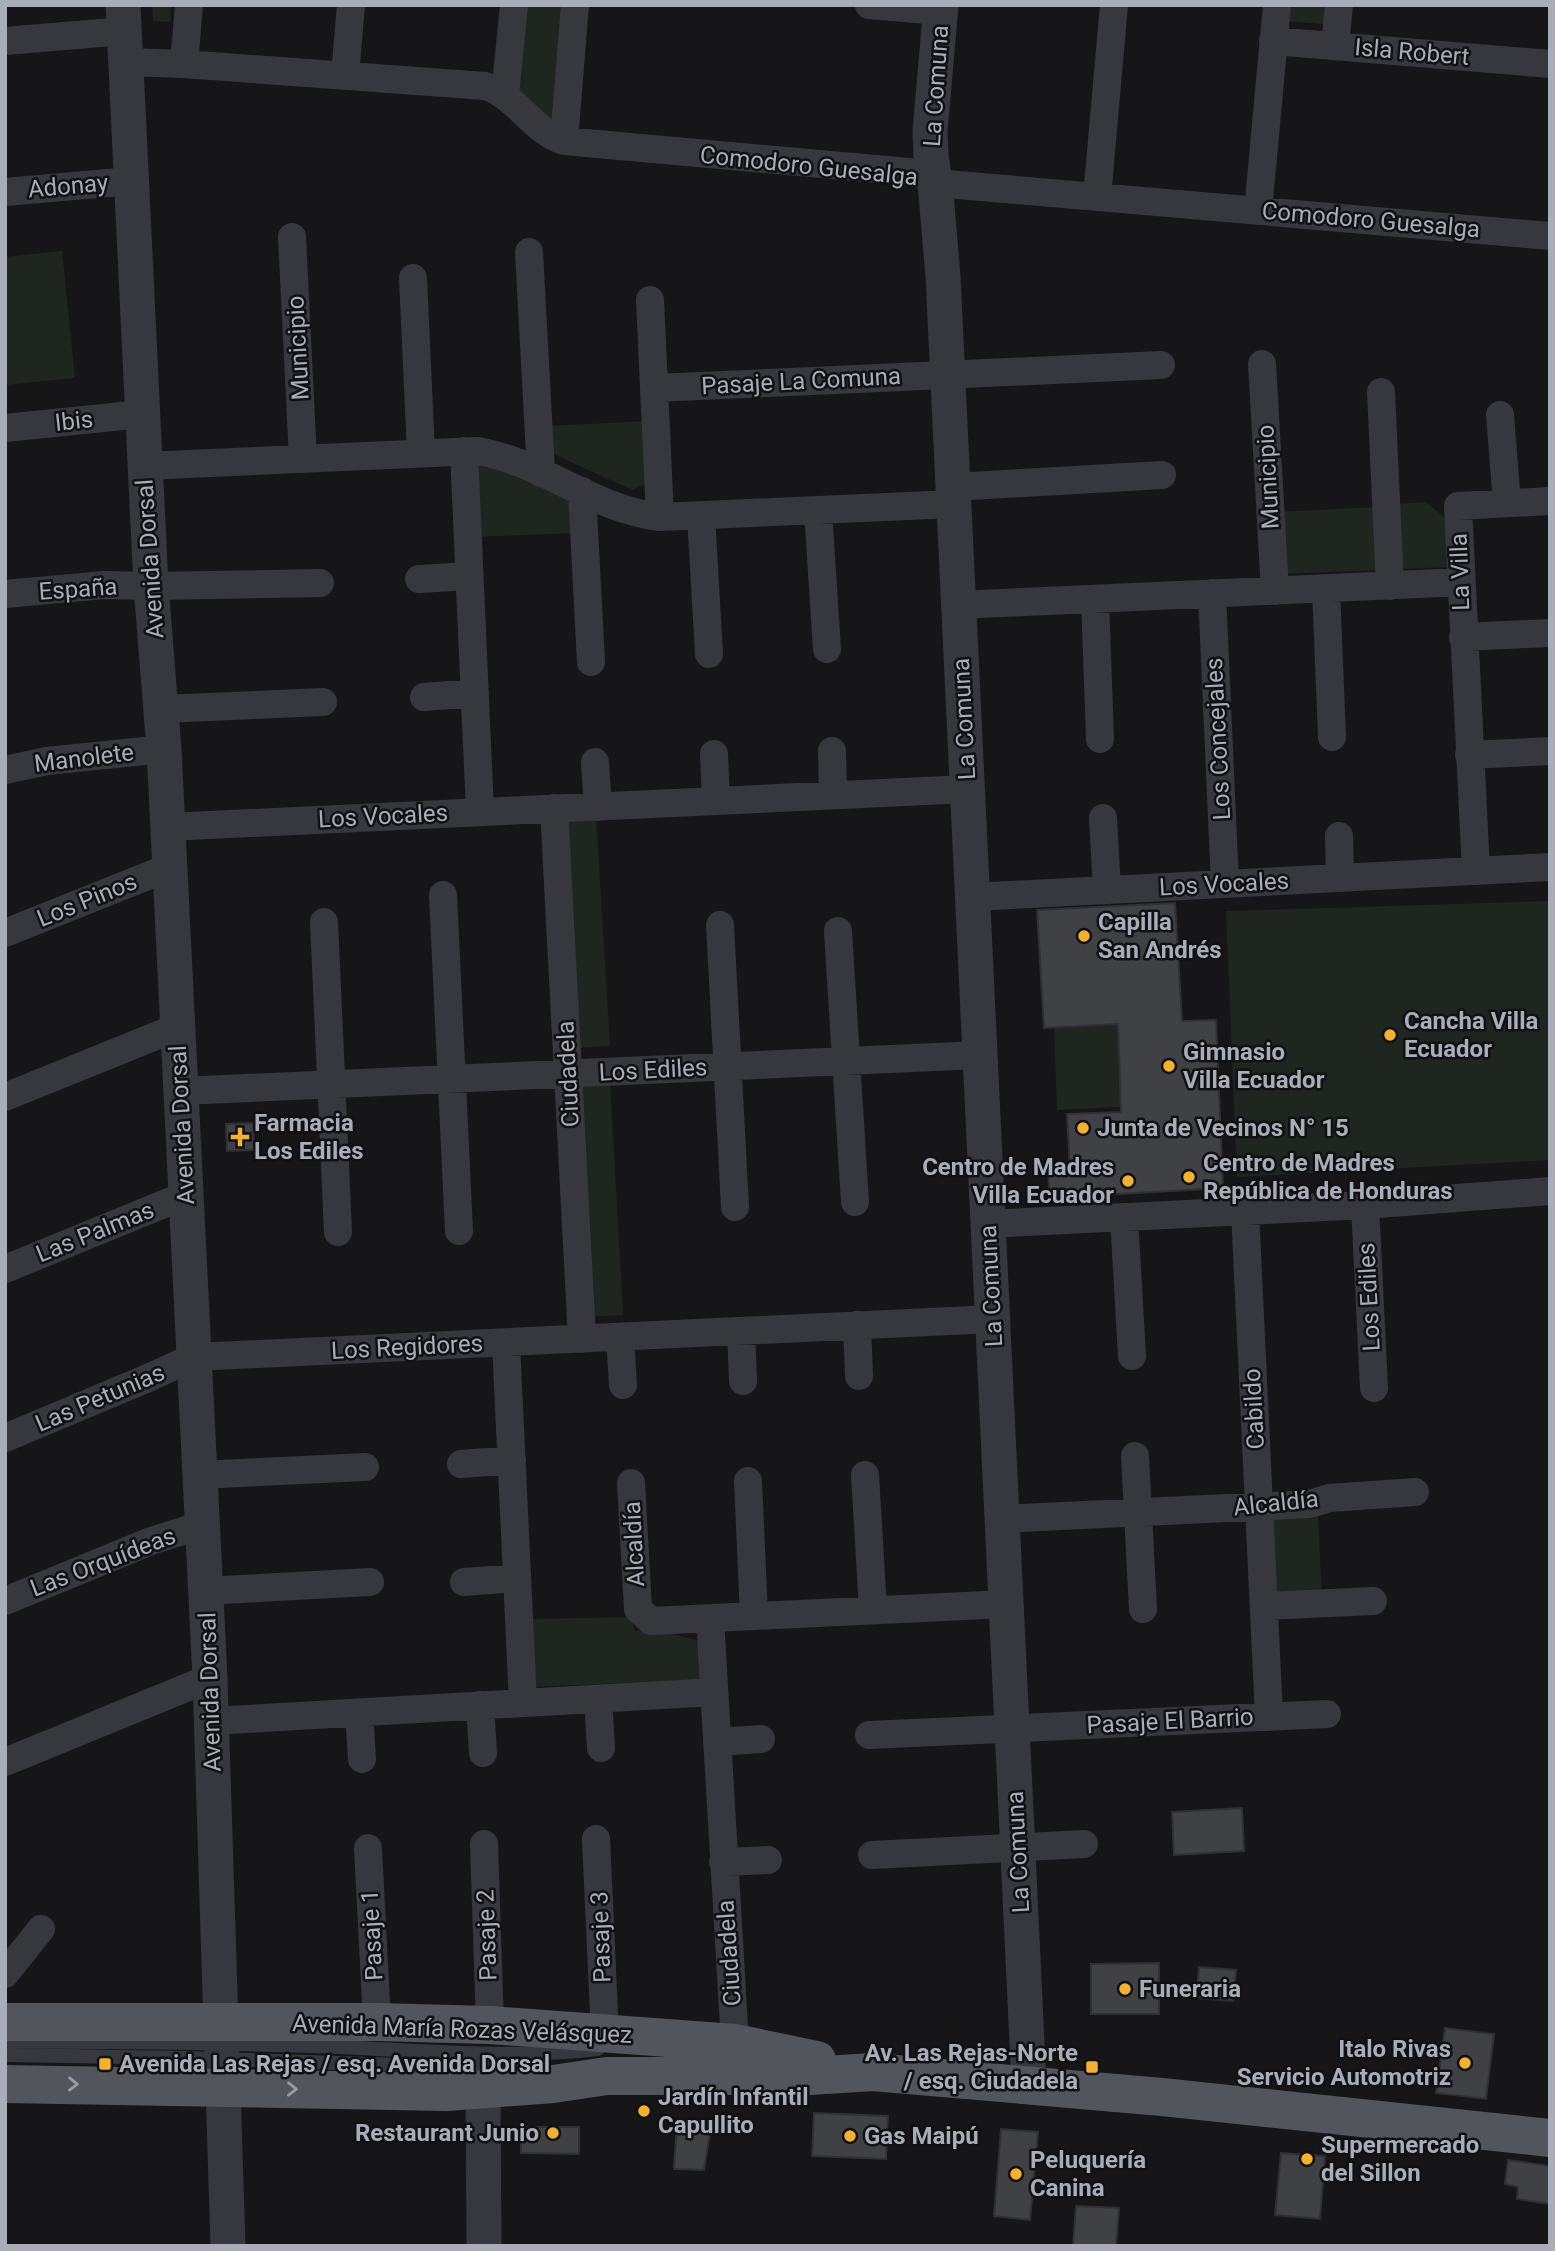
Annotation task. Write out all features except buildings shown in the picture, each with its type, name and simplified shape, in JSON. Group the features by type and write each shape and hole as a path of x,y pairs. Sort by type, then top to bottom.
{"main road":[{"name":"Avenida María Rozas Velásquez","path":"5,2022 223,2053 435,2092 483,2079 873,2073 1283,2108 1550,2138"},
{"name":"Avenida María Rozas Velásquez","path":"5,2084 223,2053 377,2022 491,2025 735,2043 873,2073"}],"street":[{"path":"184,64 189,5"},
{"path":"345,75 351,5"},
{"path":"505,95 514,5"},
{"path":"564,141 575,5"},
{"path":"869,5 941,8"},
{"path":"1097,197 1114,5"},
{"path":"1258,211 1277,5"},
{"path":"1335,46 1339,5"},
{"name":"La Comuna","path":"941,8 930,131 931,155 948,375 1028,2085"},
{"name":"Comodoro Guesalga","path":"5,41 124,33 184,64 478,85 505,95 546,133 564,141 909,172 923,175 935,183 1550,236"},
{"name":"Avenida Dorsal","path":"124,33 144,467 164,749 210,1678 228,2246"},
{"name":"Isla Robert","path":"1273,41 1550,64"},
{"name":"Adonay","path":"5,192 131,181"},
{"name":"Municipio","path":"292,237 303,459"},
{"path":"529,252 541,473"},
{"path":"413,278 421,453"},
{"path":"650,300 660,517"},
{"name":"Municipio","path":"1262,364 1275,591"},
{"path":"948,375 1161,365"},
{"name":"Pasaje La Comuna","path":"654,388 948,375"},
{"path":"1381,391 1390,586"},
{"name":"Ibis","path":"5,428 142,414"},
{"path":"1500,415 1507,503 1550,501"},
{"path":"464,451 480,812"},
{"path":"144,467 478,451 504,457 634,513 660,517 818,510 1162,475"},
{"path":"582,491 591,662"},
{"name":"La Villa","path":"1476,871 1458,506 1507,503"},
{"path":"818,510 827,649"},
{"path":"701,516 709,654"},
{"path":"419,579 469,576"},
{"path":"958,605 1461,582"},
{"name":"España","path":"5,594 104,585 320,583"},
{"path":"1326,589 1332,737"},
{"name":"Los Concejales","path":"1212,593 1225,884"},
{"path":"1095,599 1100,739"},
{"name":"La Villa","path":"1463,637 1550,633"},
{"path":"424,697 474,693"},
{"path":"161,709 323,702"},
{"name":"Manolete","path":"5,770 47,761 164,749"},
{"path":"832,751 833,795"},
{"path":"1469,755 1550,751"},
{"path":"714,754 716,801"},
{"path":"595,762 598,807"},
{"name":"Los Vocales","path":"168,827 967,789"},
{"name":"Ciudadela","path":"554,808 582,1339"},
{"path":"1102,818 1107,890"},
{"path":"1339,836 1340,878"},
{"name":"Los Pinos","path":"5,933 170,867"},
{"name":"Los Vocales","path":"972,897 1550,867"},
{"path":"443,895 459,1231"},
{"path":"324,922 338,1232"},
{"name":"Los Ediles","path":"720,925 735,1207"},
{"path":"838,931 855,1202"},
{"path":"5,1097 178,1027"},
{"name":"Los Ediles","path":"181,1091 980,1055"},
{"path":"988,1224 1365,1205 1550,1191"},
{"name":"Las Palmas","path":"5,1269 186,1195"},
{"name":"Los Ediles","path":"1365,1205 1374,1388"},
{"name":"Cabildo","path":"1245,1211 1269,1717"},
{"path":"1124,1217 1132,1356"},
{"name":"Los Regidores","path":"194,1357 992,1319"},
{"path":"857,1325 859,1376"},
{"path":"741,1331 743,1381"},
{"path":"620,1337 623,1385"},
{"path":"506,1343 523,1703"},
{"name":"Las Petunias","path":"5,1438 194,1357"},
{"path":"1135,1456 1143,1609"},
{"path":"461,1464 512,1460"},
{"path":"200,1475 365,1467"},
{"path":"866,1475 873,1610"},
{"path":"748,1481 754,1616"},
{"name":"Alcaldía","path":"631,1483 638,1609 651,1621 1006,1604"},
{"name":"Alcaldía","path":"1002,1519 1309,1504 1330,1498 1415,1492"},
{"name":"Las Orquídeas","path":"5,1601 151,1541 202,1525"},
{"path":"464,1582 517,1578"},
{"path":"205,1591 370,1582"},
{"path":"1264,1606 1373,1601"},
{"name":"Ciudadela","path":"710,1618 735,2043"},
{"path":"5,1762 210,1678"},
{"path":"211,1721 714,1692"},
{"path":"598,1699 601,1748"},
{"path":"480,1705 483,1753"},
{"path":"359,1713 362,1759"},
{"name":"Pasaje El Barrio","path":"1012,1729 1327,1714"},
{"path":"869,1735 1012,1729"},
{"path":"717,1742 761,1739"},
{"name":"Pasaje 3","path":"596,1839 605,2035"},
{"path":"873,1855 1084,1843"},
{"name":"Pasaje 2","path":"484,1844 491,2025"},
{"name":"Pasaje 1","path":"368,1848 377,2022"},
{"path":"723,1862 768,1860"},
{"path":"5,1974 40,1929"},
{"path":"483,2079 484,2246"}],"lane":[{"path":"5,2056 223,2053 312,2046 471,2054 541,2054 604,2048 655,2038"},
{"path":"5,2042 223,2053"},
{"path":"483,2079 532,2069"},
{"path":"555,2069 607,2076"}],"shaded area":[{"path":"152,5 171,5 170,22 153,21"},
{"path":"519,5 570,5 559,125 510,90"},
{"path":"1288,5 1333,5 1331,25 1286,21"},
{"path":"62,251 75,378 5,385 5,257"},
{"path":"648,421 650,482 632,490 547,451 546,426"},
{"path":"483,462 574,502 576,533 475,537 471,468"},
{"path":"1426,502 1449,521 1452,567 1398,569 1395,504"},
{"path":"1378,507 1381,570 1277,574 1275,512"},
{"path":"596,816 610,1046 575,1048 560,819"},
{"name":"Cancha Villa Ecuador","path":"1550,901 1550,1160 1237,1177 1226,911"},
{"path":"1118,1024 1121,1107 1057,1110 1054,1027"},
{"path":"610,1082 623,1315 586,1317 575,1083"},
{"path":"1318,1516 1322,1599 1270,1601 1268,1518"},
{"path":"631,1617 635,1631 654,1629 700,1641 708,1679 534,1687 532,1619"}],"place":[{"name":"Capilla San Andrés","path":"1084,936"},
{"name":"Cancha Villa Ecuador","path":"1390,1035"},
{"name":"Gimnasio Villa Ecuador","path":"1169,1066"},
{"name":"Junta de Vecinos N° 15","path":"1083,1128"},
{"name":"Farmacia Los Ediles","path":"240,1137"},
{"name":"Centro de Madres República de Honduras","path":"1189,1177"},
{"name":"Centro de Madres Villa Ecuador","path":"1128,1181"},
{"name":"Funeraria","path":"1125,1989"},
{"name":"Italo Rivas Servicio Automotriz","path":"1465,2063"},
{"name":"Avenida Las Rejas / esq. Avenida Dorsal","path":"105,2064"},
{"name":"Av. Las Rejas-Norte / esq. Ciudadela","path":"1092,2067"},
{"name":"Jardín Infantil Capullito","path":"644,2111"},
{"name":"Restaurant Junio","path":"553,2133"},
{"name":"Gas Maipú","path":"850,2136"},
{"name":"Supermercado del Sillon","path":"1307,2159"},
{"name":"Peluquería Canina","path":"1016,2174"}]}
